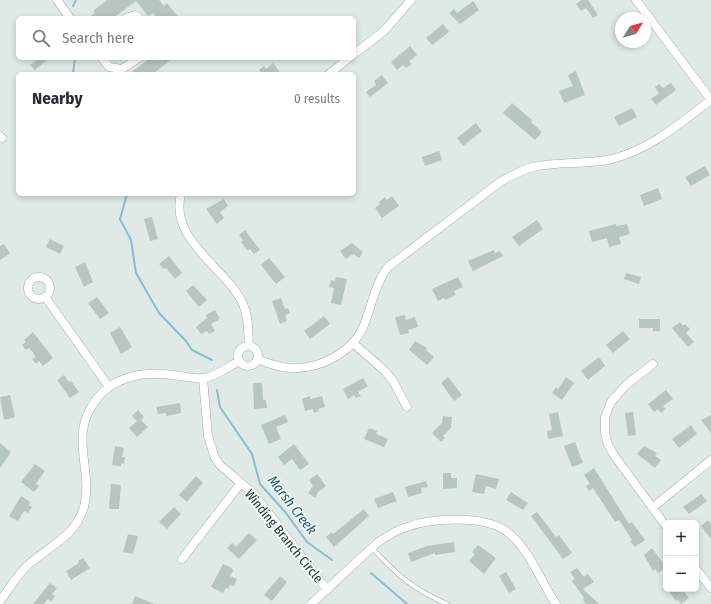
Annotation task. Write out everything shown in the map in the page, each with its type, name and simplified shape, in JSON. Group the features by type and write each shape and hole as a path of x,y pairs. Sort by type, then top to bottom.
{"street":[{"path":"57,0 69,16"},
{"path":"356,52 384,30 411,0"},
{"path":"257,359 290,368 310,366 333,358 352,343 364,326 376,285 388,266 500,182 516,173 534,167 594,162 631,153 661,137 711,100 636,0"},
{"path":"103,60 108,67 122,69 136,60"},
{"path":"332,72 346,60"},
{"path":"181,196 180,212 185,231 236,292 243,303 247,319 249,346"},
{"path":"46,298 109,387"},
{"path":"352,343 385,371 393,381 407,406"},
{"path":"240,361 248,365 254,363 257,359 256,350 249,346"},
{"path":"240,361 240,350 249,346"},
{"path":"0,601 27,565 68,535 80,518 86,499 81,443 84,423 93,403 109,387 127,377 146,373 203,378 212,376 240,361"},
{"path":"653,364 626,385 611,402 605,417 605,433 608,445 663,522"},
{"name":"Winding Branch Circle","path":"203,378 208,436 211,449 220,465 255,495 327,590"},
{"path":"653,507 711,460"},
{"path":"182,559 241,483"},
{"name":"Winding Branch Circle","path":"311,604 389,534 407,527 430,521 455,520 488,523 506,531 522,547 556,604"},
{"path":"699,573 711,588"}],"lane":[{"path":"372,548 391,569 412,586 425,595 447,604"}],"building":[{"path":"107,0 159,0 164,6 167,3 177,16 155,16 153,13 148,16 136,1 116,16 91,16 95,13 93,11"},
{"path":"581,0 588,0 598,15 593,18 586,8 581,11 576,4"},
{"path":"473,1 479,10 460,24 449,13 454,9 457,13"},
{"path":"443,24 449,32 432,45 426,38"},
{"path":"410,46 417,55 409,61 412,64 406,68 403,65 397,70 391,62"},
{"path":"37,60 47,60 35,70 30,65"},
{"path":"147,60 170,60 156,72 132,72"},
{"path":"273,63 280,72 261,72 259,70 264,66 266,69"},
{"path":"576,71 585,95 564,103 559,91 573,86 568,75"},
{"path":"382,75 388,83 370,97 366,92 376,85 374,81"},
{"path":"671,83 676,90 656,105 651,99 659,93 655,87 659,84 663,88"},
{"path":"512,103 532,120 531,122 542,132 535,140 503,113"},
{"path":"632,108 637,117 619,126 614,117"},
{"path":"476,123 482,131 463,146 457,138"},
{"path":"439,151 442,160 425,166 422,157"},
{"path":"705,166 710,175 691,186 685,177"},
{"path":"658,188 662,199 644,206 640,195"},
{"path":"392,196 399,206 382,218 375,208 385,197 387,200"},
{"path":"224,199 228,206 220,212 224,218 217,224 206,209"},
{"path":"152,217 158,239 150,241 144,219"},
{"path":"537,220 543,229 519,246 512,237"},
{"path":"616,224 616,226 627,224 630,234 619,237 621,244 609,247 607,238 592,242 589,231"},
{"path":"245,230 260,250 254,254 250,249 248,251 241,242 243,240 239,235"},
{"path":"50,239 64,246 60,254 46,247"},
{"path":"352,243 363,252 359,258 353,254 346,259 340,251"},
{"path":"4,244 10,253 0,260 0,246"},
{"path":"494,250 495,253 500,251 503,256 473,271 468,261"},
{"path":"169,256 182,273 175,279 166,268 164,269 159,264"},
{"path":"269,258 285,277 276,284 261,265"},
{"path":"85,262 93,282 84,287 75,267"},
{"path":"626,273 641,277 639,284 624,279"},
{"path":"336,277 347,279 341,305 331,303 334,288 329,287 331,280 335,281"},
{"path":"458,277 463,287 454,291 456,295 445,300 444,298 438,301 432,289"},
{"path":"193,285 207,300 199,307 186,291"},
{"path":"97,297 109,313 100,319 88,303"},
{"path":"281,298 285,309 288,308 290,313 285,315 287,321 280,324 272,301"},
{"path":"215,310 220,319 211,324 215,331 209,334 207,331 201,334 196,327 207,318 206,315"},
{"path":"405,315 406,320 415,317 418,327 408,330 409,333 400,335 395,317"},
{"path":"324,316 330,324 310,339 304,331"},
{"path":"639,319 660,319 660,331 653,331 653,328 639,328"},
{"path":"680,322 683,326 685,324 690,329 686,333 694,342 688,347 672,328"},
{"path":"120,327 132,347 121,354 110,333"},
{"path":"623,331 630,339 613,353 606,345"},
{"path":"33,332 53,358 43,366 39,361 36,364 32,359 36,357 29,348 26,350 22,345 26,342 24,340"},
{"path":"415,341 427,348 426,350 434,357 427,365 409,350"},
{"path":"599,357 605,366 588,380 581,371"},
{"path":"64,375 69,382 71,381 79,392 70,398 57,380"},
{"path":"448,377 462,395 454,401 441,383"},
{"path":"566,377 574,383 562,400 552,393 556,387 558,389"},
{"path":"363,378 368,386 358,392 361,396 356,398 354,395 348,399 343,389"},
{"path":"253,383 262,383 263,400 266,400 267,408 254,409"},
{"path":"666,390 673,399 663,406 666,409 661,413 658,409 654,412 648,404"},
{"path":"10,395 15,417 4,420 0,397"},
{"path":"310,396 311,399 322,396 325,407 318,409 319,411 314,413 313,409 305,411 302,399"},
{"path":"180,403 181,413 166,416 166,413 158,414 156,407"},
{"path":"138,410 144,417 141,420 148,427 137,437 129,428 137,421 132,416"},
{"path":"558,412 563,436 548,439 547,431 552,430 549,414"},
{"path":"633,412 636,435 628,436 625,413"},
{"path":"285,415 288,422 276,427 281,439 269,444 261,425"},
{"path":"711,415 711,433 701,420"},
{"path":"443,416 452,417 451,428 443,436 445,438 441,442 432,433 442,423"},
{"path":"691,425 697,434 679,448 672,439"},
{"path":"369,428 377,431 376,434 388,439 384,447 364,439"},
{"path":"575,442 583,463 572,467 564,446"},
{"path":"0,443 11,452 0,468"},
{"path":"294,444 309,464 300,470 292,459 284,465 278,457"},
{"path":"115,446 124,448 122,457 125,457 124,464 121,463 121,466 112,465"},
{"path":"644,446 657,453 655,456 661,460 655,468 637,454"},
{"path":"35,464 45,471 36,484 39,486 34,492 21,482"},
{"path":"594,468 629,524 632,522 645,540 635,547 630,541 632,540 619,520 615,522 593,488 589,491 586,486 590,484 584,475"},
{"path":"443,473 451,473 451,478 457,478 457,488 443,489"},
{"path":"317,474 326,486 318,492 315,498 308,493 313,486 309,480"},
{"path":"476,474 499,479 496,489 486,486 484,494 472,492"},
{"path":"196,476 203,483 187,502 179,495"},
{"path":"426,481 428,487 421,488 422,493 408,497 405,487"},
{"path":"111,484 121,485 119,509 109,509"},
{"path":"393,492 397,501 378,508 374,499"},
{"path":"511,492 528,503 523,510 506,500"},
{"path":"701,494 707,501 689,514 683,507"},
{"path":"21,496 30,502 29,505 32,507 28,513 24,511 18,521 9,516"},
{"path":"174,507 181,514 167,529 159,522"},
{"path":"364,509 369,516 334,547 326,537 332,532 333,534"},
{"path":"537,512 556,537 559,535 572,553 563,559 531,516"},
{"path":"708,520 711,524 711,539 701,526"},
{"path":"249,533 257,540 239,559 227,548 232,543 236,547"},
{"path":"128,534 138,536 133,554 123,552"},
{"path":"454,542 455,552 435,555 435,553 411,562 408,553 427,546"},
{"path":"478,545 496,558 484,574 469,561 475,554 472,552"},
{"path":"652,548 663,563 663,569 658,573 655,569 653,571 644,555"},
{"path":"83,558 90,568 71,580 66,571 79,563 78,561"},
{"path":"223,564 232,568 233,571 230,576 237,579 234,586 230,585 223,593 211,587"},
{"path":"577,568 584,577 588,574 594,582 583,589 599,604 586,604 583,600 584,598 572,581 575,579 570,572"},
{"path":"506,572 516,589 509,593 499,576"},
{"path":"280,576 287,582 272,601 264,595"},
{"path":"50,583 57,588 52,594 55,596 51,602 48,599 44,604 33,604"},
{"path":"669,592 684,592 689,598 681,604 678,600 676,601"},
{"path":"135,596 154,604 132,604"}],"waterway":[{"name":"Marsh Creek","path":"73,6 76,0"},
{"name":"Marsh Creek","path":"73,72 75,60"},
{"name":"Marsh Creek","path":"126,196 120,219 131,240 136,273 159,313 186,341 192,350 212,360"},
{"name":"Marsh Creek","path":"217,390 220,407 252,454 260,484 286,513 307,542 332,560"},
{"name":"Marsh Creek","path":"371,573 407,604"}]}
